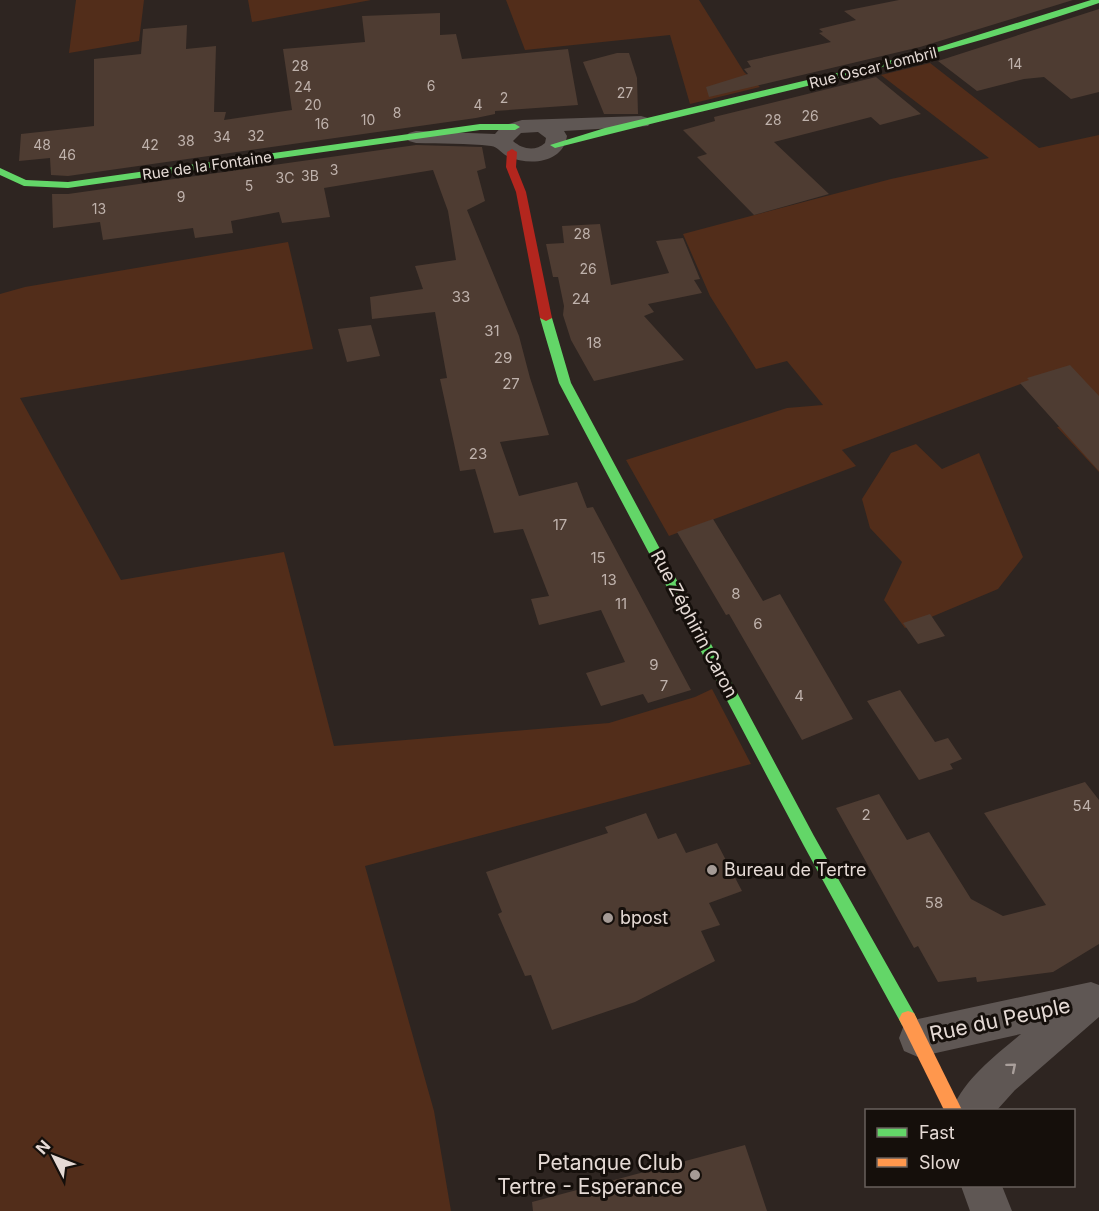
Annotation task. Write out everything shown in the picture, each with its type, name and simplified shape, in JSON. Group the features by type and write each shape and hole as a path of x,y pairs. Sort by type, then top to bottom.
{"street":[{"name":"Rue Oscar Lombril","path":"550,149 644,122 950,49 1059,16 1099,0"},
{"name":"Rue Oscar Lombril","path":"510,141 531,124 543,126 644,122"},
{"path":"521,192 534,165 550,149 557,136 543,126"},
{"name":"Rue de la Fontaine","path":"0,171 21,183 41,186 68,185 416,137 510,141"},
{"path":"510,141 534,155 550,149"},
{"name":"Rue Zéphirin Caron","path":"510,141 511,167 521,192 550,337 573,399 918,1038"},
{"name":"Rue du Peuple","path":"953,1109 918,1038 1095,997"},
{"name":"Rue du Peuple","path":"973,1109 1000,1077 1095,997"},
{"path":"983,1187 991,1211"}],"shaded area":[{"path":"76,0 144,0 139,41 69,53"},
{"path":"248,0 371,0 252,22"},
{"path":"506,0 699,0 744,72 760,87 690,104 670,35 525,50"},
{"path":"930,63 1039,148 1099,135 1099,472 1057,427 1066,425 1026,382 842,450 856,466 669,536 626,460 787,408 823,405 787,361 756,369 710,296 683,234 891,179 989,158 881,75"},
{"path":"288,242 313,349 20,398 121,580 284,552 334,746 609,723 695,697 712,689 751,764 365,866 434,1111 451,1211 0,1211 0,294 25,287"},
{"path":"916,444 942,469 979,453 1023,557 998,589 905,628 884,600 902,562 870,528 862,499 891,453"}],"building":[{"path":"899,0 1073,0 920,47 709,97 706,87 748,74 744,69 751,67 747,61 831,42 819,33 823,32 819,29 856,20 844,11"},
{"path":"1099,9 1099,92 1071,99 1044,77 1024,79 977,91 938,61"},
{"path":"440,13 440,35 456,34 462,59 568,49 578,105 495,111 495,114 476,118 68,176 51,175 50,158 19,161 21,134 94,126 94,59 141,54 143,29 187,25 186,49 216,46 214,112 226,112 224,120 292,110 283,49 365,42 362,16"},
{"path":"617,53 629,53 637,78 638,114 604,114 583,62"},
{"path":"876,77 921,114 880,125 871,117 774,142 829,194 754,215 697,157 707,154 683,130 715,121 714,117"},
{"path":"416,145 482,147 486,168 477,171 485,201 467,210 519,336 549,435 500,442 519,496 577,482 587,508 593,507 691,690 648,703 643,694 601,706 586,673 625,662 601,610 539,625 531,599 549,596 523,529 494,533 475,469 460,471 440,379 447,378 435,312 372,319 370,297 423,289 415,266 456,260 448,211 433,170 324,188 330,217 282,223 279,212 231,221 233,233 195,238 193,228 103,240 100,222 53,228 52,194 68,194"},
{"path":"600,224 611,285 669,273 656,241 683,238 700,279 694,280 702,293 648,304 654,312 644,316 684,360 594,381 571,340 563,315 564,306 558,277 553,277 546,244 564,243 562,226"},
{"path":"371,325 380,356 347,362 338,329"},
{"path":"1070,365 1099,396 1099,471 1020,383 1029,380 1027,378"},
{"path":"713,519 763,601 780,594 853,719 802,740 729,614 726,615 677,532"},
{"path":"930,614 945,636 918,644 903,623"},
{"path":"900,690 935,742 948,738 962,759 950,764 953,769 919,780 867,701"},
{"path":"1085,782 1099,800 1099,944 1053,972 977,982 976,977 938,982 918,946 914,948 836,808 879,794 907,840 929,832 971,899 1003,916 1046,905 984,813"},
{"name":"bpost","path":"646,813 658,839 676,833 686,853 717,843 742,891 709,903 720,925 701,931 715,961 635,1002 552,1030 531,975 525,976 498,914 502,912 486,872 608,833 605,827"},
{"name":"Petanque Club Tertre - Esperance","path":"745,1145 767,1211 533,1211 532,1202"}],"traffic: fast":[{"path":"555,145 916,57 977,40 1099,0"},
{"path":"0,171 24,183 68,185 480,127 515,127"},
{"path":"546,318 565,383 809,841 908,1019"}],"traffic: slow":[{"path":"908,1019 953,1109"}],"traffic: jam":[{"path":"512,152 511,167 521,192 546,318"}],"place":[{"name":"Bureau de Tertre","path":"712,870"},
{"name":"bpost","path":"608,918"},
{"name":"Petanque Club Tertre - Esperance","path":"695,1175"}]}
